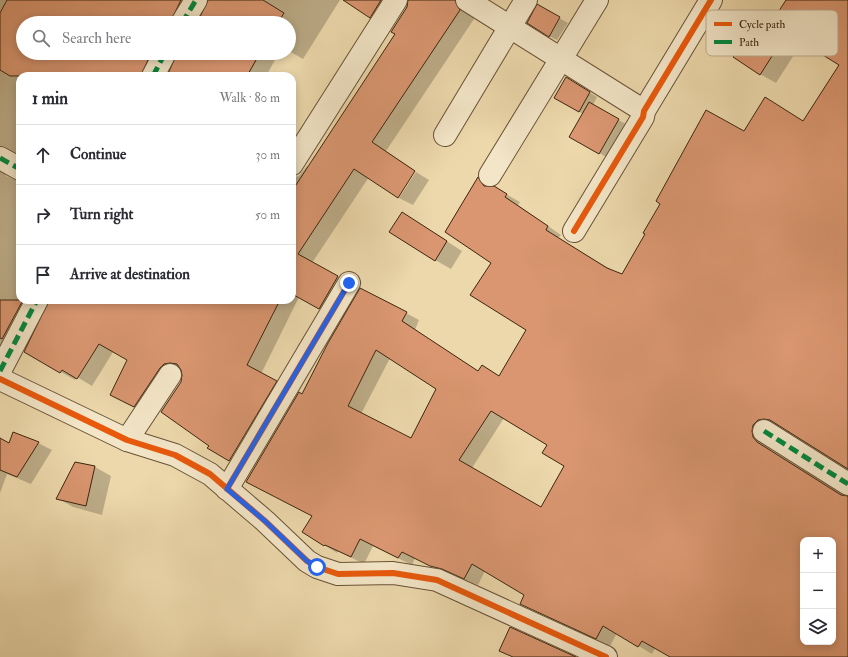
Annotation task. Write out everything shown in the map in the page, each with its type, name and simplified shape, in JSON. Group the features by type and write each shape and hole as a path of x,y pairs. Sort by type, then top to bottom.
{"street":[{"path":"186,16 196,0"},
{"path":"296,158 396,0"},
{"path":"467,0 644,111"},
{"path":"445,135 526,0"},
{"path":"490,174 562,60 597,0"},
{"path":"574,231 711,0"},
{"path":"155,72 161,60"},
{"path":"0,158 16,167"},
{"path":"227,489 349,283"},
{"path":"0,371 35,304"},
{"path":"127,440 170,375"},
{"path":"0,379 127,440 154,447 190,463 210,474 265,521 307,561 317,567 338,574 393,573 437,580 606,657"},
{"path":"764,430 848,484"}],"building":[{"path":"7,0 181,0 173,16 16,16 16,60 148,60 143,72 16,72 16,76 10,76 0,70 0,13"},
{"path":"208,0 263,0 284,13 282,16 200,16"},
{"path":"343,0 381,0 370,18"},
{"path":"408,0 455,0 460,10 372,142 415,171 398,198 354,169 298,254 338,276 319,309 296,296 296,185 395,34 391,32 407,7"},
{"path":"786,0 848,0 848,469 770,420 758,420 753,425 752,431 753,437 757,442 841,495 848,496 848,657 670,657 642,641 638,647 603,626 596,639 520,604 524,595 472,564 464,579 442,569 430,566 402,552 398,558 360,539 351,557 325,545 324,546 302,532 312,516 246,482 299,392 302,394 328,343 360,288 407,312 402,321 478,371 482,365 499,376 526,330 470,295 491,263 445,232 478,177 484,186 494,186 507,194 505,197 548,226 546,230 607,268 622,274 660,204 656,201 706,110 744,131 765,97 803,121 839,65 824,56 838,56 838,10 779,10","holes":["376,350 436,389 411,438 348,406","491,411 547,445 542,453 564,466 541,507 459,460"]},
{"path":"537,4 560,17 549,37 527,23"},
{"path":"734,56 772,56 760,75 733,57"},
{"path":"174,60 256,60 249,72 169,72"},
{"path":"566,77 590,92 579,112 554,98"},
{"path":"589,102 619,119 599,154 569,137"},
{"path":"402,212 447,241 435,261 389,232"},
{"path":"0,300 16,300 16,304 21,304 2,339 0,338"},
{"path":"47,304 278,304 247,365 277,381 229,461 207,448 209,446 161,412 181,382 181,370 177,364 164,364 160,368 134,407 110,395 127,360 99,344 77,379 62,370 60,373 24,352"},
{"path":"13,432 39,442 17,477 0,470 0,438 9,443"},
{"path":"75,462 95,466 86,506 56,499"},
{"path":"510,627 576,657 513,657 499,651"}],"marked path":[{"path":"186,16 196,0"},
{"path":"155,72 161,60"},
{"path":"0,158 16,167"},
{"path":"0,371 35,304"},
{"path":"764,431 848,484"}],"cycle path":[{"path":"574,231 711,0"},
{"path":"227,489 349,283"},
{"path":"0,379 127,440 175,455 210,474 265,521 307,561 317,567 338,574 393,573 437,580 606,657"}],"route":[{"path":"317,567 307,561 265,521 227,489 349,283"}]}
